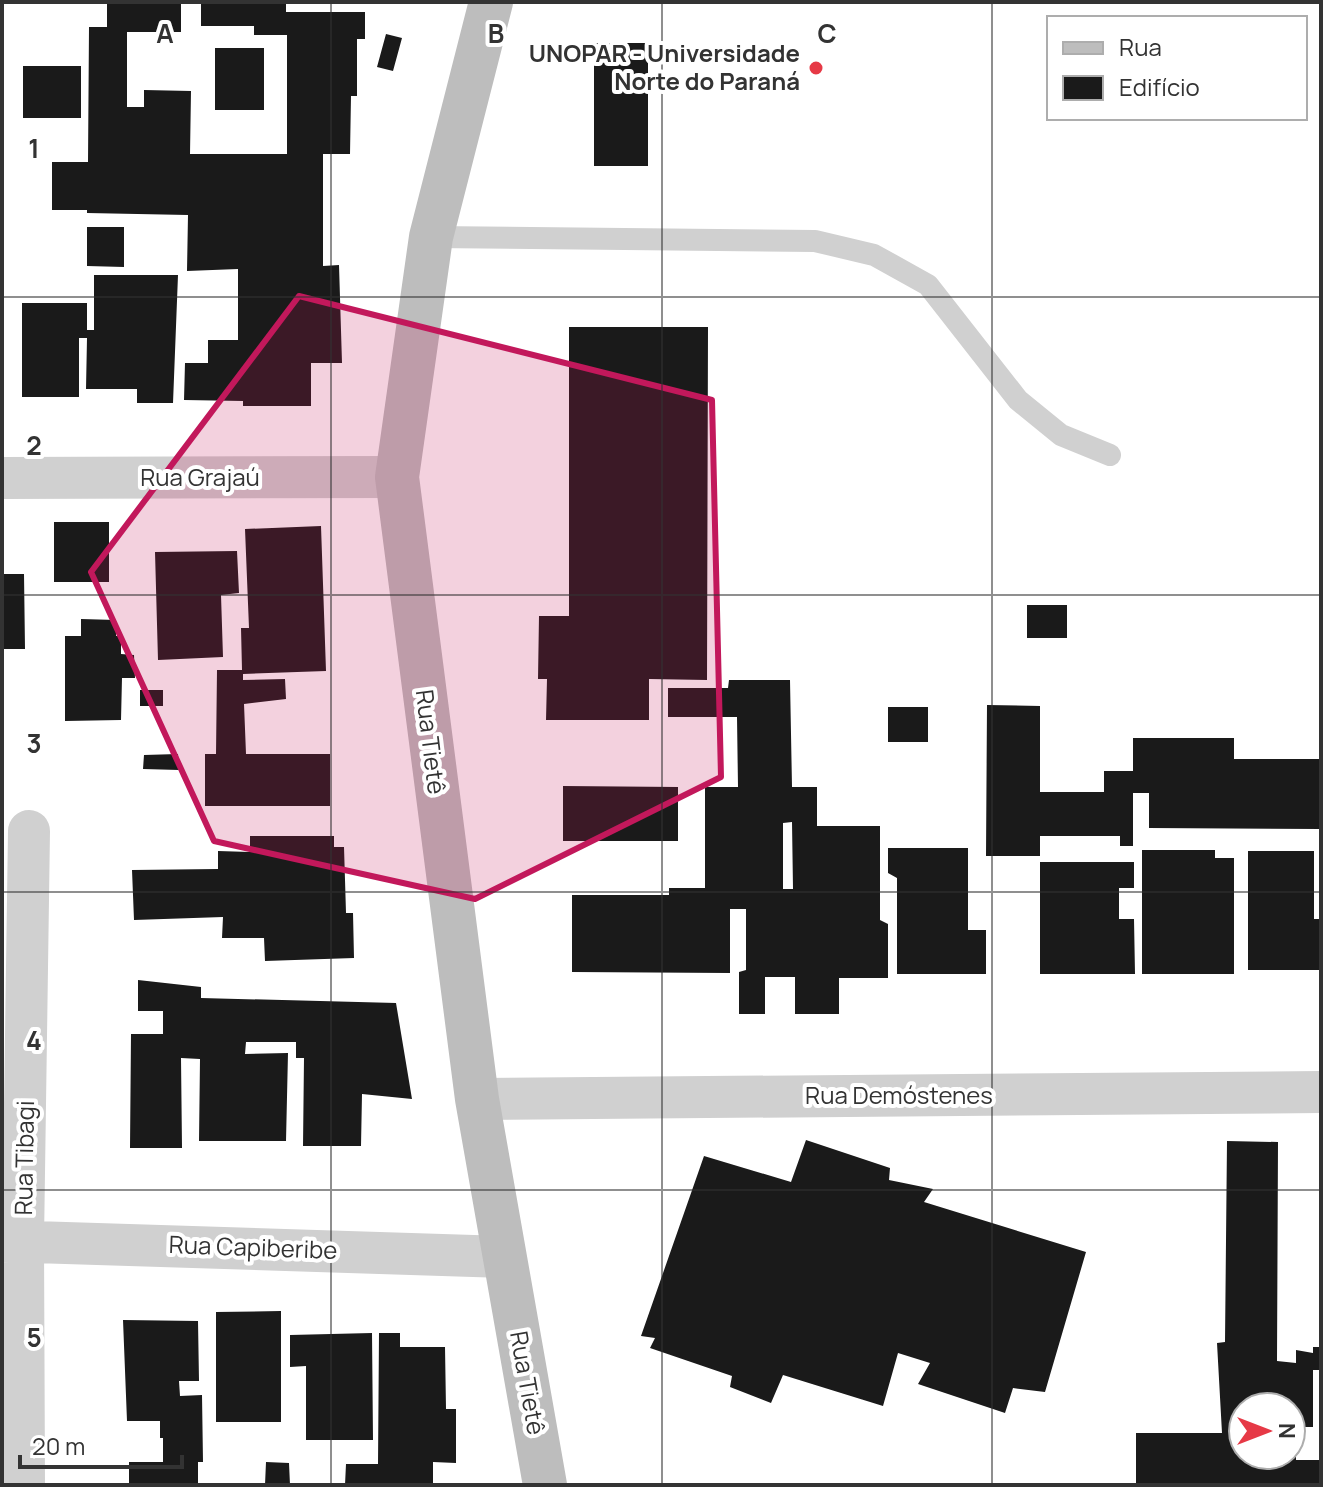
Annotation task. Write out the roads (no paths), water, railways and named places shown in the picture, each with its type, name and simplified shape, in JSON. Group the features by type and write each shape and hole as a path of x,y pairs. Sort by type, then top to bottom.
{"street":[{"name":"Rua Tietê","path":"491,2 431,237 397,477 477,1099 545,1485"},
{"name":"Rua Grajaú","path":"2,478 397,477"},
{"name":"Rua Tibagi","path":"24,1485 13,1241 29,831"},
{"name":"Rua Demóstenes","path":"477,1099 1321,1092"},
{"name":"Rua Capiberibe","path":"13,1241 505,1257"}],"lane":[{"path":"431,237 815,241 874,255 928,285 1018,400 1061,435 1110,455"}],"place":[{"name":"UNOPAR - Universidade Norte do Paraná","path":"816,68"}]}
